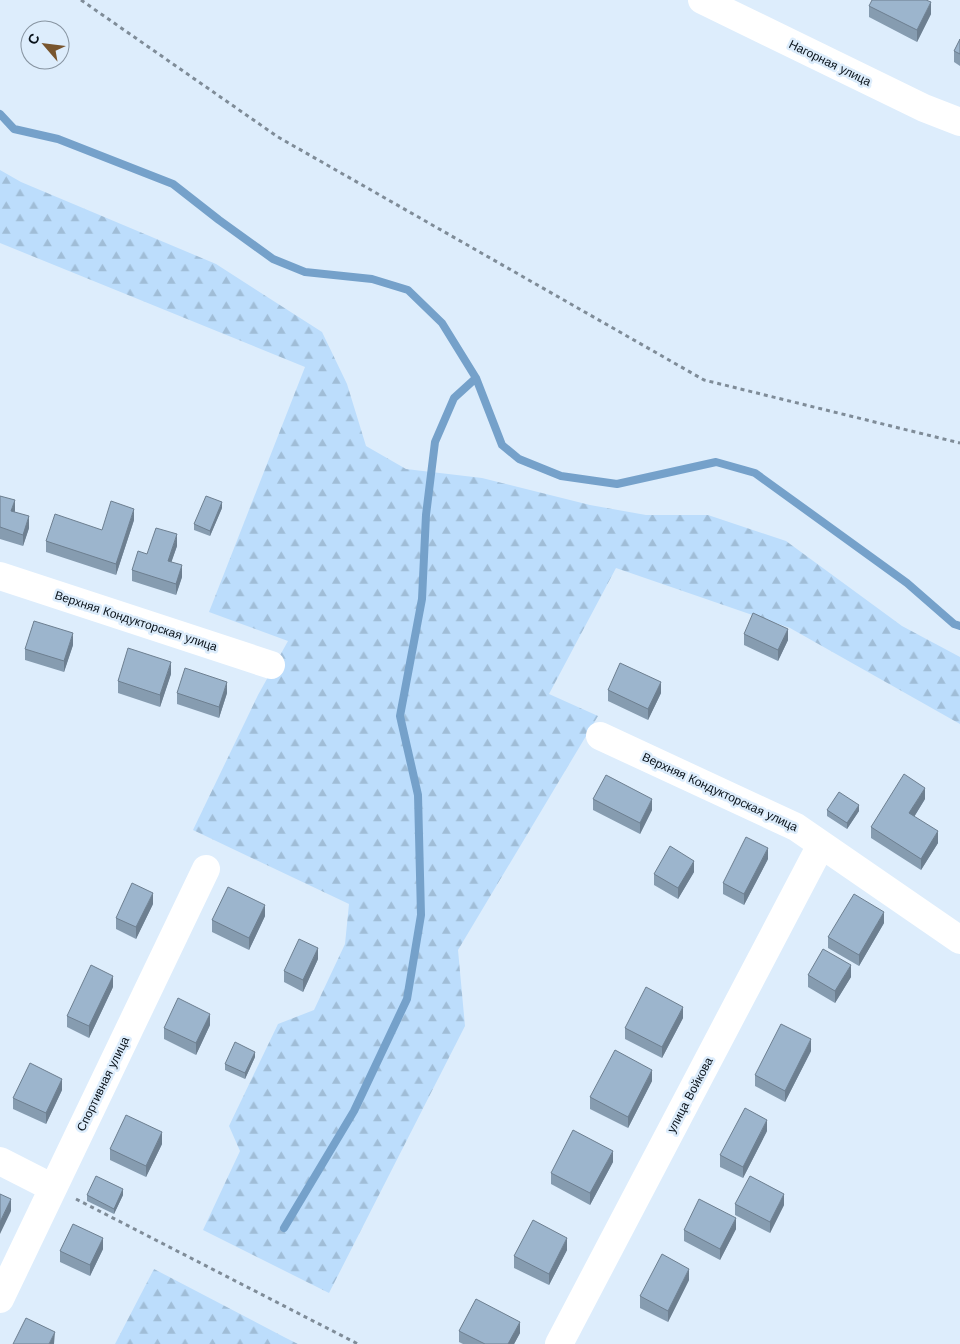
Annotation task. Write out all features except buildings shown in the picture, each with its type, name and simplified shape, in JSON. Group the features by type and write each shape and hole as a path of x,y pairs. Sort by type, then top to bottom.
{"street":[{"name":"Нагорная улица","path":"702,0 924,108 960,122"},
{"name":"Верхняя Кондукторская улица","path":"0,576 271,665"},
{"name":"Верхняя Кондукторская улица","path":"600,736 796,827 960,940"},
{"name":"улица Войкова","path":"559,1344 821,845"},
{"name":"Спортивная улица","path":"0,1300 206,869"},
{"path":"0,1161 53,1188"}],"path":[{"path":"81,0 278,138 704,380 960,444"},
{"path":"53,1188 358,1344"}],"green space":[{"path":"0,170 21,182 216,264 322,332 347,384 366,446 406,469 482,478 590,505 646,515 708,515 786,541 902,626 960,657 960,724 790,628 616,568 549,694 598,716 458,950 465,1026 329,1293 203,1230 240,1151 229,1126 278,1024 314,1010 345,944 349,904 193,830 258,695 288,641 209,612 305,367 0,243"},
{"path":"154,1269 284,1337 298,1344 115,1344"}],"waterway":[{"path":"0,114 14,129 58,139 173,184 273,259 305,272 372,279 408,290 442,323 476,378 502,445 519,459 561,476 617,484 716,462 755,473 907,583 954,624 960,626"},
{"path":"284,1228 354,1111 407,999 421,915 418,795 400,716 422,599 426,515 435,442 454,398 476,378"}]}
